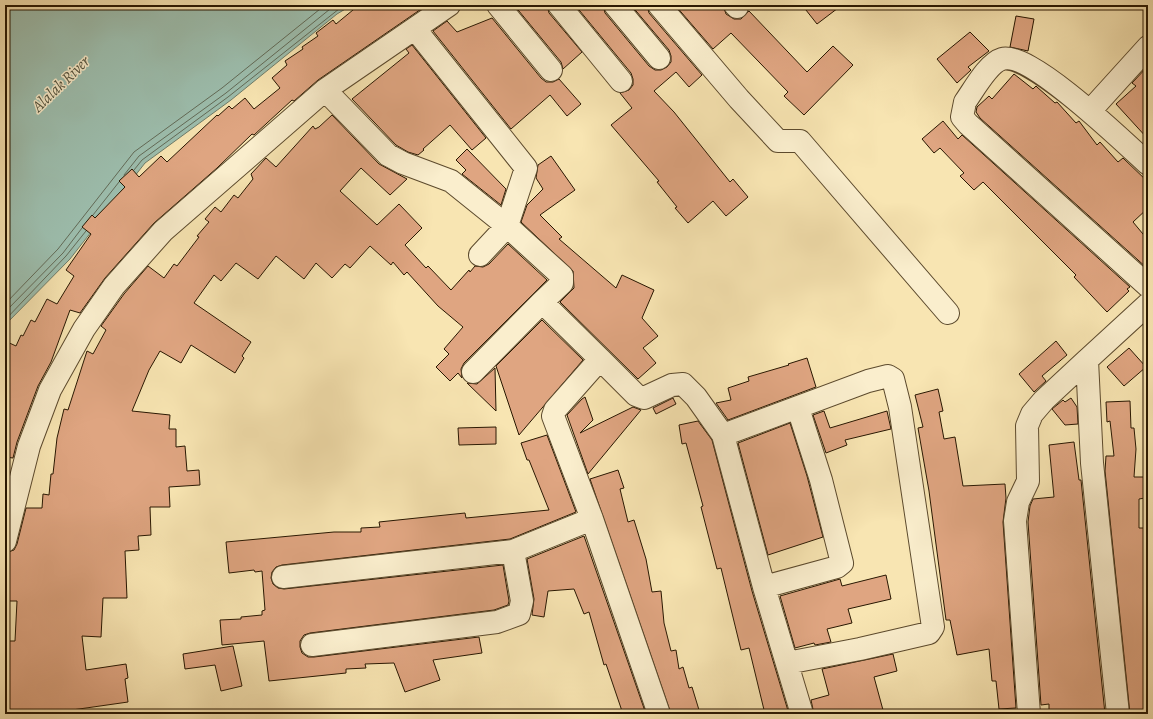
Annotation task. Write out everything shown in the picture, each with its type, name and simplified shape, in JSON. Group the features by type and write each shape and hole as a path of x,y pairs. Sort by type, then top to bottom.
{"street":[{"path":"5,542 29,446 50,390 84,329 102,301 144,251 163,232 324,90 416,29 449,5"},
{"path":"498,5 550,70"},
{"path":"559,5 621,81"},
{"path":"615,5 659,58"},
{"path":"659,5 739,100 778,141 800,141 948,313"},
{"path":"416,29 526,168 507,226 480,255"},
{"path":"1090,111 1148,47"},
{"path":"1148,164 1090,111 1048,78 1021,63 1006,58 1000,59 990,66 965,102 962,117 1148,286"},
{"path":"324,90 388,155 403,163 451,181 507,226 562,276 562,283 473,372"},
{"path":"542,302 636,395 644,398 672,385 683,384 696,397 723,435 764,587 802,714"},
{"path":"1029,714 1015,521 1018,502 1028,480 1027,426 1032,414 1044,400 1148,304"},
{"path":"600,359 555,410 553,416 592,519 659,714"},
{"path":"1087,360 1092,463 1118,714"},
{"path":"723,435 868,381 888,376 893,379 900,406 933,627 929,633 860,650 787,663"},
{"path":"764,587 837,567 842,563 821,480 798,408"},
{"path":"283,577 513,551 592,519"},
{"path":"312,645 497,622 513,618 519,614 522,601 513,551"}],"green space":[{"path":"1148,387 1148,427 1145,390"}],"water":[{"name":"Alalak River","path":"5,5 352,5 337,14 231,100 145,163 70,259 5,325"}],"building":[{"path":"359,5 427,5 318,80 294,101 292,100 254,135 252,134 217,168 154,223 105,278 80,313 70,310 51,362 38,386 17,442 13,458 5,457 5,341 16,346 31,320 35,322 47,299 57,304 74,276 66,270 91,234 82,227 92,215 95,218 125,187 119,181 132,169 139,177 161,156 167,162 217,115 218,116 229,106 232,109 245,98 254,109 280,88 272,78 287,65 285,61 303,49 302,47 318,36 316,33 333,20 336,24"},
{"path":"514,5 547,5 549,13 582,52 563,69 561,62"},
{"path":"575,5 603,5 605,13 649,66 655,70 661,70 667,67 671,62 669,50 631,5 647,5 649,13 702,75 689,87 676,72 654,91 674,112 730,182 733,179 748,197 726,216 713,201 688,223 675,208 677,207 657,182 659,181 611,125 632,108 620,93 629,90 633,85 633,79 631,73"},
{"path":"675,5 723,5 726,14 734,19 741,19 749,11 807,72 833,46 853,65 804,115 784,96 788,92 731,33 713,49"},
{"path":"802,5 842,5 817,24"},
{"path":"1016,16 1034,19 1028,51 1010,47"},
{"path":"492,18 541,78 546,82 553,82 559,79 581,104 567,116 550,95 511,129 433,31 447,21 457,32"},
{"path":"970,32 989,51 968,67 971,70 957,83 937,59"},
{"path":"412,45 486,138 472,150 450,125 418,155 408,152 396,145 352,99 409,53 406,49"},
{"path":"1148,66 1148,139 1116,104 1136,86 1132,83"},
{"path":"1014,74 1033,89 1036,86 1055,103 1057,102 1076,123 1079,121 1097,145 1100,142 1118,162 1123,158 1148,182 1148,208 1133,222 1148,240 1148,269 980,118 976,112 977,107 989,96 992,99"},
{"path":"332,115 379,164 407,179 390,195 361,168 340,191 377,225 399,204 422,228 405,245 426,268 428,266 451,290 469,270 470,272 475,266 483,267 489,264 508,244 547,280 464,363 461,369 462,378 458,373 450,381 436,367 449,354 444,349 463,327 438,306 407,272 404,275 393,262 391,265 370,246 350,268 345,264 332,278 316,263 304,279 276,256 258,279 236,263 221,281 214,275 194,303 251,342 242,356 244,358 235,373 191,345 181,363 160,351 149,370 132,411 170,415 169,429 176,429 176,447 185,446 187,471 199,470 200,485 169,487 170,507 150,507 151,535 138,536 139,550 125,551 127,598 103,598 101,637 82,636 86,670 126,664 128,678 125,679 128,702 65,711 5,714 5,641 15,641 17,601 5,601 5,553 14,550 17,544 26,508 42,508 43,494 49,495 57,438 64,409 68,410 87,351 93,354 106,330 101,326 124,294 148,266 164,278 174,264 177,266 199,237 197,236 209,222 205,219 215,207 221,212 234,195 238,198 253,179 251,174 266,158 276,167 313,126 315,129 319,127"},
{"path":"943,121 958,139 962,135 1130,287 1127,289 1129,291 1107,312 1074,277 1076,275 983,182 974,190 960,176 964,173 940,148 934,153 922,139"},
{"path":"467,149 506,189 501,205 462,174 466,170 456,160"},
{"path":"551,156 575,190 540,215 562,237 559,239 616,288 622,275 654,290 642,318 658,336 643,348 656,363 638,379 560,302 574,288 573,271 521,222 527,205 543,189 536,178 538,165"},
{"path":"542,320 583,360 519,435 496,366"},
{"path":"1056,341 1067,355 1042,376 1046,381 1034,392 1019,374"},
{"path":"1129,348 1146,367 1124,386 1107,367"},
{"path":"807,358 816,387 728,420 716,403 731,400 728,388 749,381 748,377"},
{"path":"495,368 496,411 467,383 477,384"},
{"path":"938,389 943,411 939,412 944,439 955,437 963,486 1005,484 1006,498 1003,522 1016,708 999,709 996,681 992,681 989,649 957,655 950,620 946,620 929,491 918,428 923,427 915,395"},
{"path":"585,397 593,420 580,433 633,407 641,410 588,474 567,415"},
{"path":"673,398 676,404 656,414 653,408"},
{"path":"1071,398 1077,407 1078,424 1065,425 1052,409 1063,400 1065,402"},
{"path":"1130,401 1131,428 1134,428 1136,449 1134,477 1144,477 1145,498 1139,499 1139,528 1147,528 1148,714 1130,714 1105,471 1106,456 1114,456 1110,421 1107,422 1106,402"},
{"path":"824,411 830,428 887,411 891,429 845,440 847,445 826,453 813,415"},
{"path":"698,421 712,440 752,591 789,714 765,714 749,648 741,650 721,568 717,569 701,507 703,506 686,443 682,444 679,425"},
{"path":"790,423 807,476 823,537 768,555 738,443"},
{"path":"496,427 496,444 459,445 458,428"},
{"path":"547,435 576,512 510,539 282,565 276,567 272,572 271,578 273,584 278,588 284,589 503,565 509,601 508,605 494,610 310,633 304,635 300,641 302,653 308,657 314,657 479,637 482,653 433,660 440,680 405,692 394,663 365,664 366,668 346,669 346,673 269,681 264,641 222,645 220,620 241,619 241,617 262,615 262,611 265,610 262,571 255,572 254,570 229,573 226,542 334,532 361,532 361,528 380,527 379,522 465,513 466,518 549,510 521,443"},
{"path":"1074,442 1079,480 1081,480 1105,714 1049,714 1049,704 1041,705 1028,522 1030,506 1033,499 1054,497 1049,445"},
{"path":"618,470 624,488 620,489 628,522 634,520 646,559 652,592 661,591 664,623 671,651 676,650 679,669 683,667 689,688 692,687 699,710 695,711 696,714 671,714 590,479"},
{"path":"584,536 646,714 623,714 606,664 604,665 589,612 584,614 574,589 548,591 544,617 532,615 534,599 527,559"},
{"path":"886,575 891,599 848,609 852,623 827,629 831,642 815,645 814,643 795,648 780,596 840,579 842,586"},
{"path":"233,646 242,686 221,691 215,665 185,669 183,654"},
{"path":"893,654 897,671 874,677 883,710 865,714 814,714 811,700 829,695 822,669"}]}
